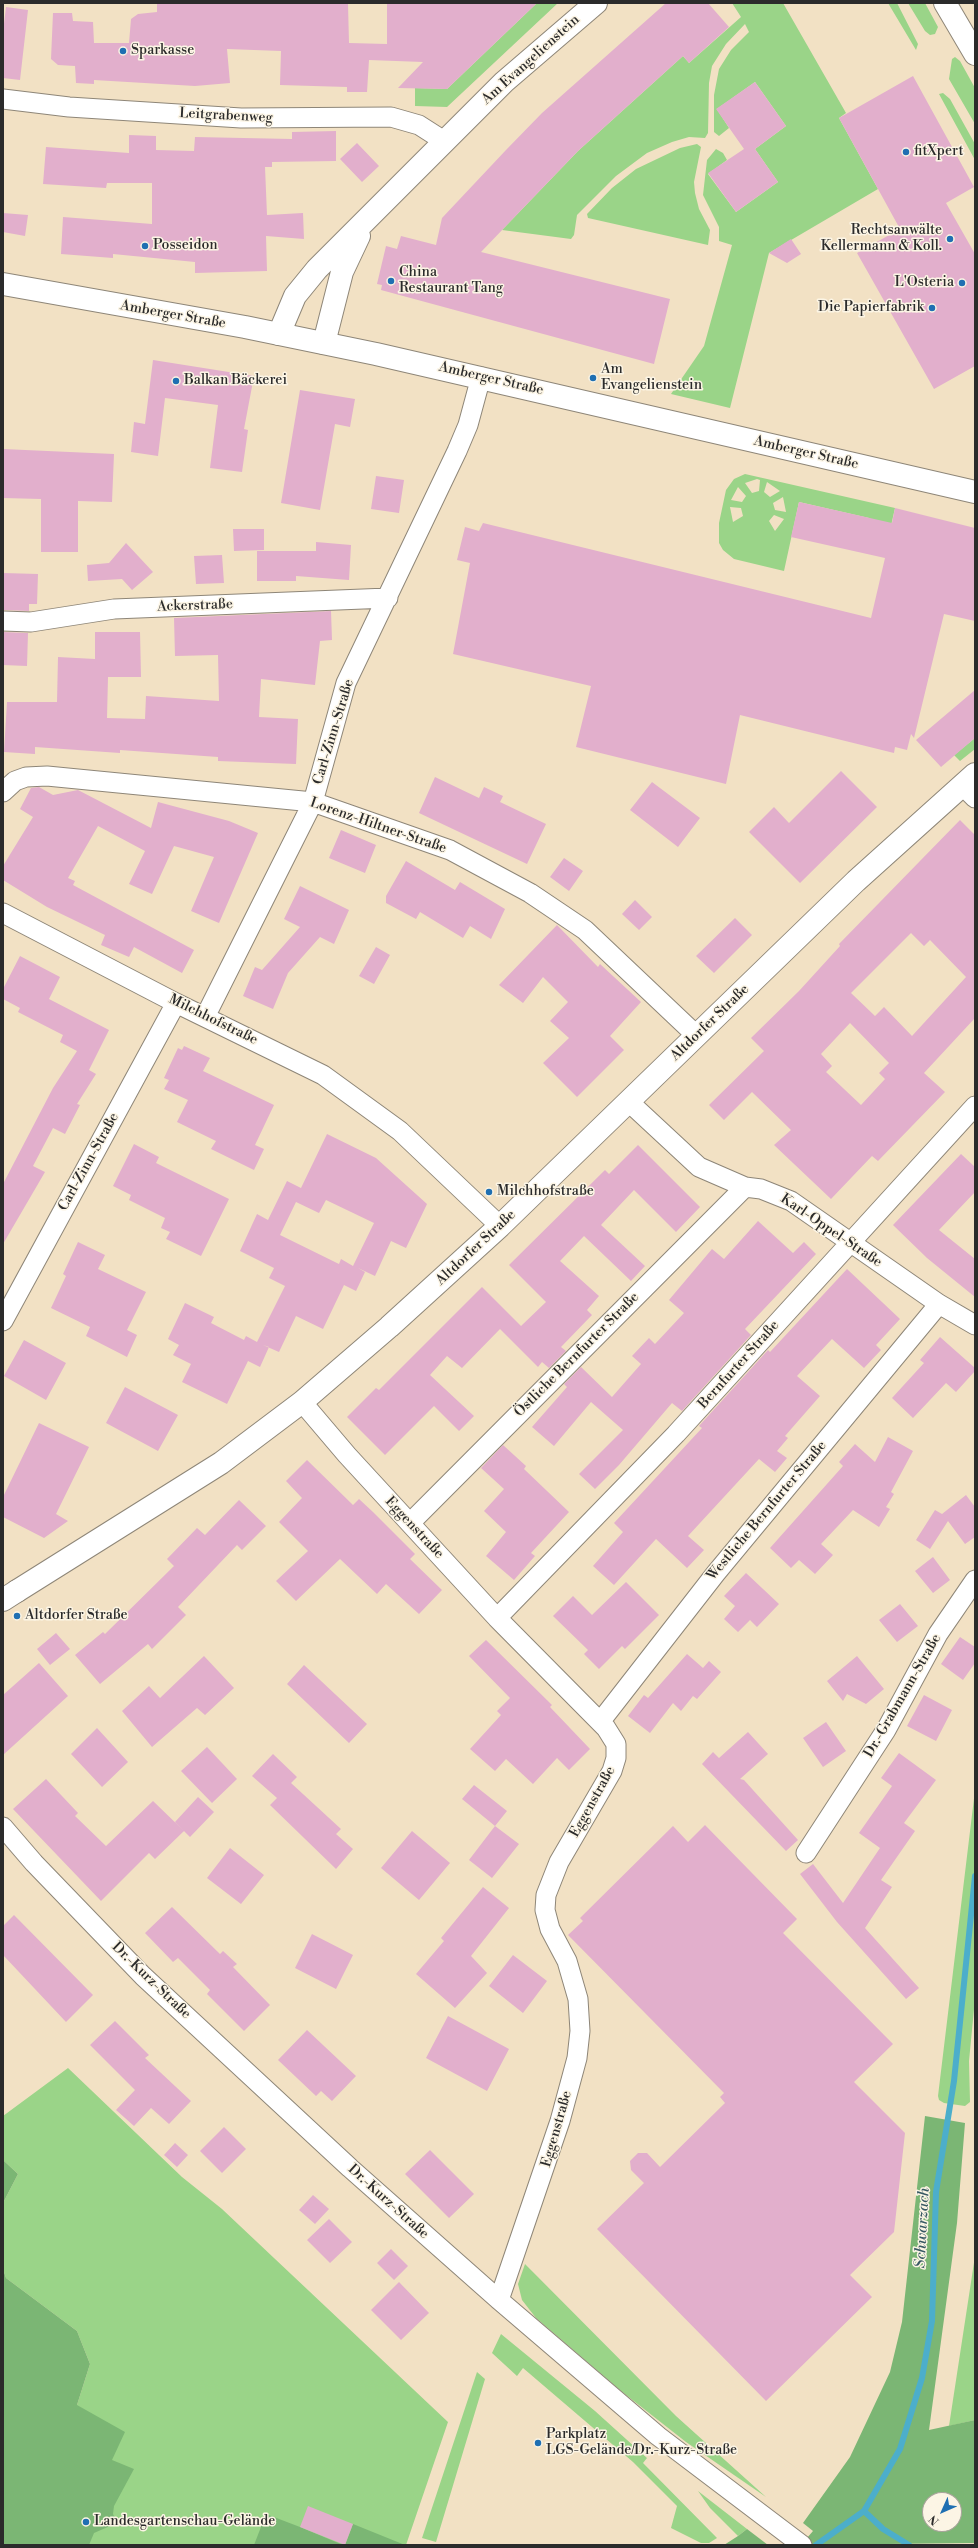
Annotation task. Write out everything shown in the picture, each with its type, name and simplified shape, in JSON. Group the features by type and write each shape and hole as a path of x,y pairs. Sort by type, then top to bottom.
{"main road":[{"name":"Am Evangelienstein","path":"279,334 291,304 301,288 381,203 515,73 596,3"},
{"path":"945,3 975,54"},
{"name":"Am Evangelienstein","path":"324,343 344,264 356,241 381,203"},
{"name":"Amberger Straße","path":"3,284 279,334 481,376 975,492"},
{"name":"Altdorfer Straße","path":"10,1595 215,1467 248,1445 302,1402 390,1327 500,1226 856,881 971,786"}],"street":[{"name":"Leitgrabenweg","path":"3,99 69,107 241,118 391,117 419,125 444,141"},
{"name":"Carl-Zinn-Straße","path":"206,1017 313,802 346,683 388,598 457,451 468,425 481,376"},
{"name":"Ackerstraße","path":"3,621 31,622 114,609 388,598"},
{"name":"Lorenz-Hiltner-Straße","path":"3,792 15,781 26,777 46,776 313,802 450,850 530,893 603,946 696,1036"},
{"name":"Milchhofstraße","path":"3,913 176,1002 323,1075 359,1100 431,1158 500,1226"},
{"name":"Carl-Zinn-Straße","path":"3,1321 176,1002"},
{"name":"Karl-Oppel-Straße","path":"629,1102 699,1167 745,1187 761,1190 791,1201 939,1304 975,1325"},
{"name":"Bernfurter Straße","path":"497,1618 676,1434 975,1106"},
{"name":"Östliche Bernfurter Straße","path":"410,1523 745,1187"},
{"name":"Westliche Bernfurter Straße","path":"600,1722 716,1573 939,1304"},
{"name":"Eggenstraße","path":"302,1402 497,1618 600,1722 612,1736 616,1744 616,1758 612,1771 559,1862 546,1895 545,1910 550,1929 567,1961 578,1999 580,2031 577,2058 546,2167 499,2300"},
{"name":"Dr.-Grabmann-Straße","path":"806,1853 886,1730 938,1634 975,1580"},
{"name":"Dr.-Kurz-Straße","path":"3,1827 34,1863 144,1976 350,2168 499,2300 658,2436 802,2545"}],"green space":[{"path":"537,3 558,3 447,107 415,106 415,88 447,89"},
{"path":"732,3 783,3 846,113 839,118 878,189 769,253 730,408 671,394 704,346 732,245 719,241 719,227 703,195 707,160 716,149 723,153 727,160 708,174 736,212 778,182 755,149 786,126 755,82 717,109 729,128 719,136 714,132 714,95 719,69 731,50 749,32 745,24 726,44 712,66 709,83 708,133 705,138 689,137 672,142 647,153 616,176 577,215 574,235 571,239 502,230 578,151 683,56 689,63 741,17"},
{"path":"888,3 897,3 918,44 916,50"},
{"path":"908,3 925,3 938,27 935,34 930,35 925,31"},
{"path":"955,57 960,61 975,88 975,124 949,79 952,59"},
{"path":"943,93 950,99 975,144 975,160 939,94"},
{"path":"697,144 701,147 694,182 695,193 699,209 710,230 708,245 588,218 587,214 612,188 636,169 680,148"},
{"path":"745,474 895,508 890,530 869,518 799,502 784,571 734,559 723,550 719,543 719,523 726,490 734,479","holes":["757,479 760,480 759,491 752,493 745,483","767,482 780,491 770,497 764,492","738,487 746,496 742,502 731,500","783,497 786,512 775,510 773,503","730,507 741,508 743,516 733,522","774,515 784,519 775,531 769,521"]},
{"path":"975,738 975,749 960,761 954,755"},
{"path":"975,1790 975,1999 969,2061 970,2102 965,2106 944,2103 939,2100 938,2096"},
{"path":"68,2068 182,2177 222,2209 448,2422 406,2545 3,2545 77,2405 90,2364 77,2331 6,2278 3,2269 3,2203 18,2174 3,2160 3,2116"},
{"path":"925,2116 965,2123 957,2223 929,2430 975,2420 975,2543 801,2545 813,2531 803,2523 850,2457 890,2372 902,2322"},
{"path":"3,2160 18,2174 3,2203"},
{"path":"975,2256 975,2420 949,2426"},
{"path":"525,2264 676,2416 766,2497 686,2442 621,2391 536,2318 522,2300 518,2284"},
{"path":"3,2269 6,2278 77,2331 90,2364 77,2405 125,2432 112,2460 134,2469 114,2506 113,2514 117,2523 94,2533 89,2545 3,2545"},
{"path":"501,2334 595,2411 647,2458 643,2463 717,2538 709,2543 701,2543 671,2528 677,2506 633,2462 523,2368 517,2376 492,2353"},
{"path":"477,2372 485,2379 436,2542 422,2538"},
{"path":"698,2491 747,2529 738,2536 710,2508"},
{"name":"Landesgartenschau-Gelände","path":"266,2514 300,2527 343,2545 254,2545"},
{"path":"353,2524 405,2545 345,2545"},
{"path":"747,2529 768,2545 724,2545 738,2536"}],"building":[{"path":"157,3 348,4 349,43 387,44 387,3 537,3 447,89 398,88 423,62 369,60 367,92 347,92 347,87 280,85 281,51 227,49 230,83 195,86 94,80 94,84 76,83 75,66 58,65 51,59 53,13 72,13 73,21 93,22 94,43 129,43 131,19 138,14 157,12"},
{"path":"666,3 708,3 729,27 689,63 683,56 578,151 481,252 670,299 654,364 381,290 382,285 377,284 386,246 397,249 401,236 436,245 442,218 506,150 542,113"},
{"path":"6,7 28,10 20,80 3,78 3,32"},
{"path":"913,76 974,187 946,203 975,254 975,366 934,389 857,253 900,229 839,118"},
{"path":"755,82 786,126 755,149 778,182 736,212 708,173 744,149 716,109"},
{"path":"336,131 336,161 272,162 272,167 265,167 267,215 303,213 304,239 266,236 267,271 195,273 195,262 113,254 113,258 61,254 63,217 152,224 152,183 107,183 106,188 43,184 46,147 129,153 129,135 156,136 156,150 194,151 195,137 292,139 292,132"},
{"path":"357,143 379,166 362,182 340,159"},
{"path":"3,213 28,215 25,236 3,232"},
{"path":"791,239 801,254 787,263 769,253"},
{"path":"153,360 254,376 244,429 248,430 242,472 210,468 218,405 165,398 158,456 131,452 134,422 145,424"},
{"path":"300,390 355,399 350,427 335,424 320,510 281,503"},
{"path":"3,449 114,454 112,502 78,501 78,552 41,552 41,499 3,498"},
{"path":"376,476 404,480 399,513 371,509"},
{"path":"799,502 892,523 895,508 975,528 975,621 944,614 914,738 911,734 907,750 895,747 894,753 740,715 726,784 576,747 591,686 453,654 470,563 457,560 465,527 479,531 483,523 871,618 885,558 791,537"},
{"path":"233,529 264,529 264,550 234,551"},
{"path":"316,542 351,545 349,580 296,576 296,581 257,581 257,551 316,551"},
{"path":"126,543 153,572 132,590 122,579 88,581 87,565 109,563"},
{"path":"222,555 224,583 196,584 194,556"},
{"path":"3,573 38,574 37,604 29,604 29,611 3,610"},
{"path":"331,611 332,640 320,641 315,685 261,679 259,717 298,719 296,764 218,761 218,757 120,750 120,753 35,747 35,754 4,752 7,702 57,702 58,657 95,659 95,632 140,632 141,677 108,677 107,718 145,719 146,696 219,701 218,655 175,656 174,618"},
{"path":"3,632 28,633 27,666 3,665"},
{"path":"975,690 975,738 941,767 916,740"},
{"path":"841,771 877,807 800,883 749,832 774,807 789,823"},
{"path":"435,777 479,798 484,787 503,796 500,802 546,824 527,864 419,813"},
{"path":"652,782 700,818 678,847 630,810"},
{"path":"39,787 53,795 78,790 151,828 158,802 229,821 258,833 219,923 191,911 214,857 174,846 152,894 129,884 145,851 98,826 68,878 75,881 73,885 194,950 182,973 134,947 129,957 101,945 105,935 47,907 3,880 3,866 33,817 20,809 31,788"},
{"path":"960,820 975,835 975,1018 924,1073 945,1092 878,1161 872,1156 831,1199 774,1145 791,1130 752,1092 724,1120 709,1105 764,1051 751,1038 799,991 840,946 839,944","holes":["911,933 924,946 930,940 966,977 912,1036 884,1007 875,1016 851,993","850,1023 889,1063 879,1073 885,1079 861,1105 826,1072 832,1066 821,1054"]},
{"path":"341,830 376,845 365,873 329,858"},
{"path":"564,858 583,871 569,891 550,877"},
{"path":"406,861 455,890 460,882 505,909 491,939 470,926 463,938 420,912 416,919 386,903 386,896"},
{"path":"300,886 349,910 334,944 320,937 288,973 273,1009 243,996 255,967 262,970 300,927 284,919"},
{"path":"635,900 652,917 639,930 622,914"},
{"path":"735,918 752,935 714,973 696,956"},
{"path":"557,925 598,967 600,964 641,1002 610,1036 624,1050 577,1097 543,1063 569,1038 550,1021 568,1002 543,977 523,1003 499,985"},
{"path":"376,947 390,955 374,984 359,976"},
{"path":"20,956 60,977 49,999 109,1030 89,1070 96,1074 77,1104 80,1105 65,1134 53,1128 33,1166 45,1172 3,1244 3,1184 53,1088 77,1051 60,1042 63,1035 18,1012 20,1008 3,999 3,989"},
{"path":"184,1046 210,1058 203,1071 274,1105 255,1145 264,1149 254,1170 211,1149 216,1141 177,1122 188,1100 164,1089 169,1080 164,1078 178,1048 182,1050"},
{"path":"327,1134 376,1158 427,1204 406,1248 391,1241 375,1276 358,1268 365,1272 356,1291 344,1285 323,1329 296,1316 279,1352 269,1348 260,1367 248,1361 227,1404 182,1382 191,1364 173,1355 179,1345 168,1339 185,1303 214,1317 211,1323 244,1340 246,1336 257,1342 285,1286 269,1278 274,1268 240,1251 257,1214 268,1220 287,1181 301,1188","holes":["326,1200 374,1223 353,1266 341,1259 339,1264 280,1235 296,1202 319,1213"]},
{"path":"134,1144 159,1157 156,1163 229,1199 201,1256 166,1239 170,1232 161,1228 165,1218 129,1200 131,1195 113,1186"},
{"path":"638,1145 700,1207 676,1232 634,1190 601,1225 645,1266 631,1281 584,1236 560,1261 599,1296 587,1310 592,1315 561,1347 566,1351 549,1368 542,1362 538,1367 500,1329 462,1368 447,1356 430,1375 474,1416 459,1431 434,1406 385,1455 347,1417 376,1388 379,1390 482,1287 521,1326 546,1302 509,1265 605,1170 609,1174"},
{"path":"961,1154 975,1167 975,1192 939,1230 975,1259 975,1297 927,1258 893,1225"},
{"path":"758,1221 793,1253 804,1242 816,1254 745,1329 751,1335 682,1411 672,1403 619,1465 595,1489 579,1474 623,1430 591,1402 554,1446 532,1427 567,1387 564,1384 581,1367 612,1397 641,1364 632,1356 649,1338 655,1344 684,1313 669,1300 712,1249 724,1259"},
{"path":"78,1242 105,1255 98,1269 146,1292 127,1330 137,1335 127,1357 86,1336 90,1327 51,1308 66,1276 63,1274"},
{"path":"847,1269 900,1319 876,1345 881,1350 864,1368 832,1339 797,1376 820,1396 785,1436 788,1438 777,1451 787,1458 775,1472 759,1459 688,1536 704,1550 687,1568 656,1539 614,1585 593,1566 623,1532 614,1523 702,1428 699,1426 768,1350 770,1352"},
{"path":"940,1337 975,1368 975,1371 956,1392 946,1383 913,1418 892,1398 924,1363 920,1360"},
{"path":"24,1340 66,1363 46,1400 4,1376"},
{"path":"125,1387 178,1415 158,1451 106,1423"},
{"path":"39,1423 89,1447 56,1514 68,1521 44,1538 3,1517 3,1497"},
{"path":"888,1437 913,1451 891,1492 894,1494 886,1507 890,1509 879,1527 853,1510 821,1544 833,1555 815,1574 799,1560 791,1568 770,1548 843,1466 839,1462 855,1444 875,1462"},
{"path":"503,1445 526,1466 524,1469 569,1512 531,1553 535,1556 514,1580 486,1556 506,1532 484,1511 504,1489 481,1468"},
{"path":"307,1460 353,1505 359,1499 373,1512 415,1554 410,1559 442,1590 419,1614 386,1584 377,1594 340,1559 296,1601 276,1581 308,1551 279,1522 302,1498 286,1481"},
{"path":"966,1495 975,1507 975,1537 965,1544 948,1521 930,1549 916,1540 935,1510 942,1514"},
{"path":"239,1500 266,1526 242,1550 237,1545 178,1607 186,1615 152,1649 148,1644 100,1684 75,1655 103,1632 105,1634 174,1566 167,1559 197,1528 205,1535"},
{"path":"933,1557 950,1580 933,1593 915,1571"},
{"path":"746,1573 779,1604 757,1627 750,1620 738,1632 724,1619 735,1606 724,1596"},
{"path":"626,1582 659,1615 625,1649 622,1646 599,1669 584,1654 588,1650 553,1616 573,1596 592,1615"},
{"path":"900,1604 918,1626 897,1642 879,1620"},
{"path":"56,1633 70,1649 50,1665 37,1649"},
{"path":"960,1637 975,1647 975,1663 963,1680 941,1664"},
{"path":"486,1640 552,1705 550,1707 590,1749 569,1770 557,1758 533,1784 506,1759 495,1771 470,1749 501,1715 497,1711 510,1698 469,1656"},
{"path":"687,1654 703,1668 709,1661 721,1672 697,1699 693,1696 681,1711 673,1703 650,1733 628,1716 644,1695 648,1698"},
{"path":"204,1656 234,1688 205,1715 197,1708 152,1747 122,1711 149,1686 160,1698"},
{"path":"857,1656 884,1689 866,1704 847,1694 843,1701 827,1681"},
{"path":"39,1663 68,1696 3,1755 3,1695"},
{"path":"304,1665 367,1724 349,1743 287,1684"},
{"path":"924,1695 952,1710 936,1741 907,1726"},
{"path":"826,1722 846,1751 823,1767 803,1738"},
{"path":"97,1728 128,1762 102,1787 71,1754"},
{"path":"748,1732 768,1754 740,1779 744,1780 798,1840 786,1851 702,1764 713,1752 719,1758"},
{"path":"207,1747 237,1779 212,1803 181,1771"},
{"path":"899,1753 936,1780 904,1823 915,1831 881,1880 892,1887 865,1928 919,1988 906,1999 837,1922 800,1874 813,1864 843,1903 880,1848 859,1833 892,1786 881,1778"},
{"path":"273,1754 297,1777 291,1783 341,1829 336,1834 353,1849 336,1869 270,1805 277,1798 252,1776"},
{"path":"46,1779 78,1813 75,1816 106,1846 153,1801 184,1831 155,1859 149,1853 101,1901 13,1809"},
{"path":"474,1785 507,1811 495,1826 462,1799"},
{"path":"198,1797 214,1812 190,1837 175,1822"},
{"path":"705,1825 797,1919 783,1933 893,2044 854,2082 905,2133 894,2232 850,2275 872,2297 766,2401 597,2229 644,2183 631,2170 630,2161 638,2153 647,2153 660,2167 725,2103 720,2097 724,2093 568,1935 583,1921 580,1918 673,1826 688,1842"},
{"path":"495,1826 519,1844 492,1878 469,1860"},
{"path":"412,1831 450,1863 419,1900 381,1868"},
{"path":"230,1848 264,1875 241,1904 207,1878"},
{"path":"483,1887 509,1908 471,1956 487,1973 455,2008 416,1974 444,1941 441,1938"},
{"path":"172,1907 220,1954 223,1951 237,1964 233,1967 270,2005 244,2031 207,1994 210,1990 178,1958 173,1962 145,1933"},
{"path":"14,1915 93,1995 66,2022 3,1955 3,1926"},
{"path":"312,1934 353,1955 336,1989 295,1968"},
{"path":"513,1955 547,1981 523,2013 489,1986"},
{"path":"448,2016 509,2049 487,2091 426,2058"},
{"path":"115,2021 149,2055 145,2058 191,2101 169,2124 151,2108 134,2126 116,2110 135,2090 90,2045"},
{"path":"307,2030 356,2076 332,2101 321,2091 316,2096 278,2060"},
{"path":"224,2127 246,2149 222,2173 200,2151"},
{"path":"175,2143 188,2155 177,2167 164,2155"},
{"path":"430,2150 474,2194 449,2218 405,2174"},
{"path":"313,2195 329,2209 315,2224 299,2210"},
{"path":"329,2219 352,2242 330,2263 307,2240"},
{"path":"391,2249 408,2266 394,2280 377,2263"},
{"path":"399,2282 429,2313 401,2340 371,2310"},
{"path":"308,2506 353,2524 345,2545 300,2527"}],"waterway":[{"name":"Schwarzach","path":"816,2545 864,2511 900,2449 922,2378 932,2321 936,2192 954,2081 975,1876"},
{"path":"864,2511 883,2529 909,2545"}],"place":[{"name":"Sparkasse","path":"123,51"},
{"name":"fitXpert","path":"906,152"},
{"name":"Rechtsanwälte Kellermann & Koll.","path":"950,239"},
{"name":"Posseidon","path":"145,246"},
{"name":"China Restaurant Tang","path":"391,281"},
{"name":"L'Osteria","path":"962,283"},
{"name":"Die Papierfabrik","path":"932,308"},
{"name":"Am Evangelienstein","path":"593,378"},
{"name":"Balkan Bäckerei","path":"176,381"},
{"name":"Milchhofstraße","path":"489,1192"},
{"name":"Altdorfer Straße","path":"17,1616"},
{"name":"Parkplatz LGS-Gelände/Dr.-Kurz-Straße","path":"538,2443"},
{"name":"Landesgartenschau-Gelände","path":"86,2522"}]}
